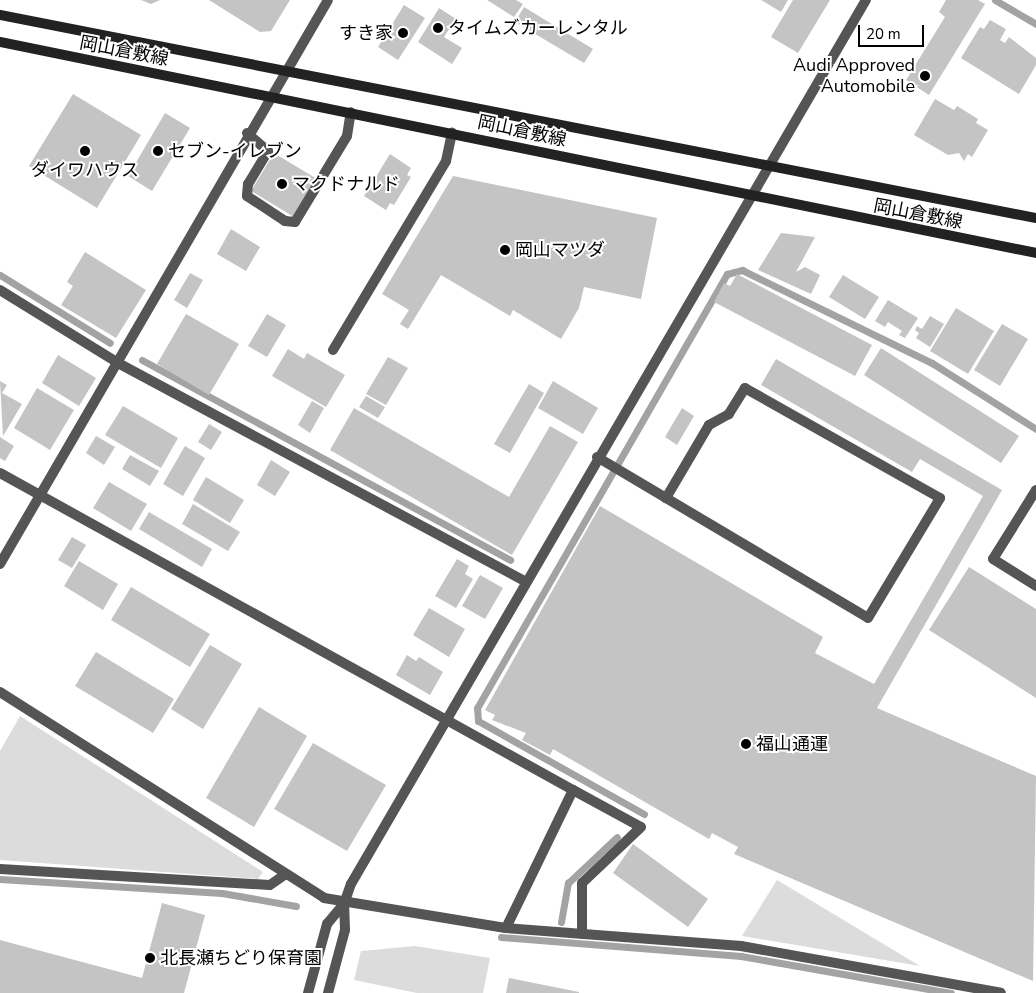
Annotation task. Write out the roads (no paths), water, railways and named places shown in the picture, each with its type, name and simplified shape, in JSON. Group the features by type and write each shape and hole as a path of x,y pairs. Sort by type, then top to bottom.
{"main road":[{"name":"岡山倉敷線","path":"0,15 284,73 1036,218"},
{"name":"岡山倉敷線","path":"0,42 452,132 751,196 1036,253"}],"street":[{"path":"0,564 118,363 247,133 328,0"},
{"path":"328,993 344,930 344,904 351,884 597,457 866,0"},
{"path":"247,133 268,150 248,184 247,196 285,221 295,222 347,136 351,112"},
{"path":"333,350 446,161 452,132"},
{"path":"0,290 118,363 525,581"},
{"path":"597,457 612,465 666,498 868,618 940,498 744,388 729,414 709,425 666,498"},
{"path":"0,473 444,721 641,827 582,883 582,934"},
{"path":"1036,490 993,559 1036,586"},
{"path":"0,692 324,898 344,904 506,928 741,946 1001,993"},
{"path":"506,928 573,790"},
{"path":"0,869 270,885 286,874"},
{"path":"308,993 327,924 344,904"}],"waterway":[{"path":"995,0 1036,24"},
{"path":"644,814 478,721 477,708 727,274 742,270 932,363 1036,429"},
{"path":"0,275 110,343"},
{"path":"142,360 510,560"},
{"path":"561,922 568,883 617,837"},
{"path":"0,879 222,893 296,906"},
{"path":"501,937 741,956 951,993"}],"place":[{"name":"タイムズカーレンタル","path":"438,28"},
{"name":"すき家","path":"403,33"},
{"name":"Audi Approved Automobile","path":"925,76"},
{"name":"ダイワハウス","path":"85,151"},
{"name":"セブン-イレブン","path":"158,151"},
{"name":"マクドナルド","path":"282,184"},
{"name":"岡山マツダ","path":"505,250"},
{"name":"福山通運","path":"746,744"},
{"name":"北長瀬ちどり保育園","path":"150,958"}]}
